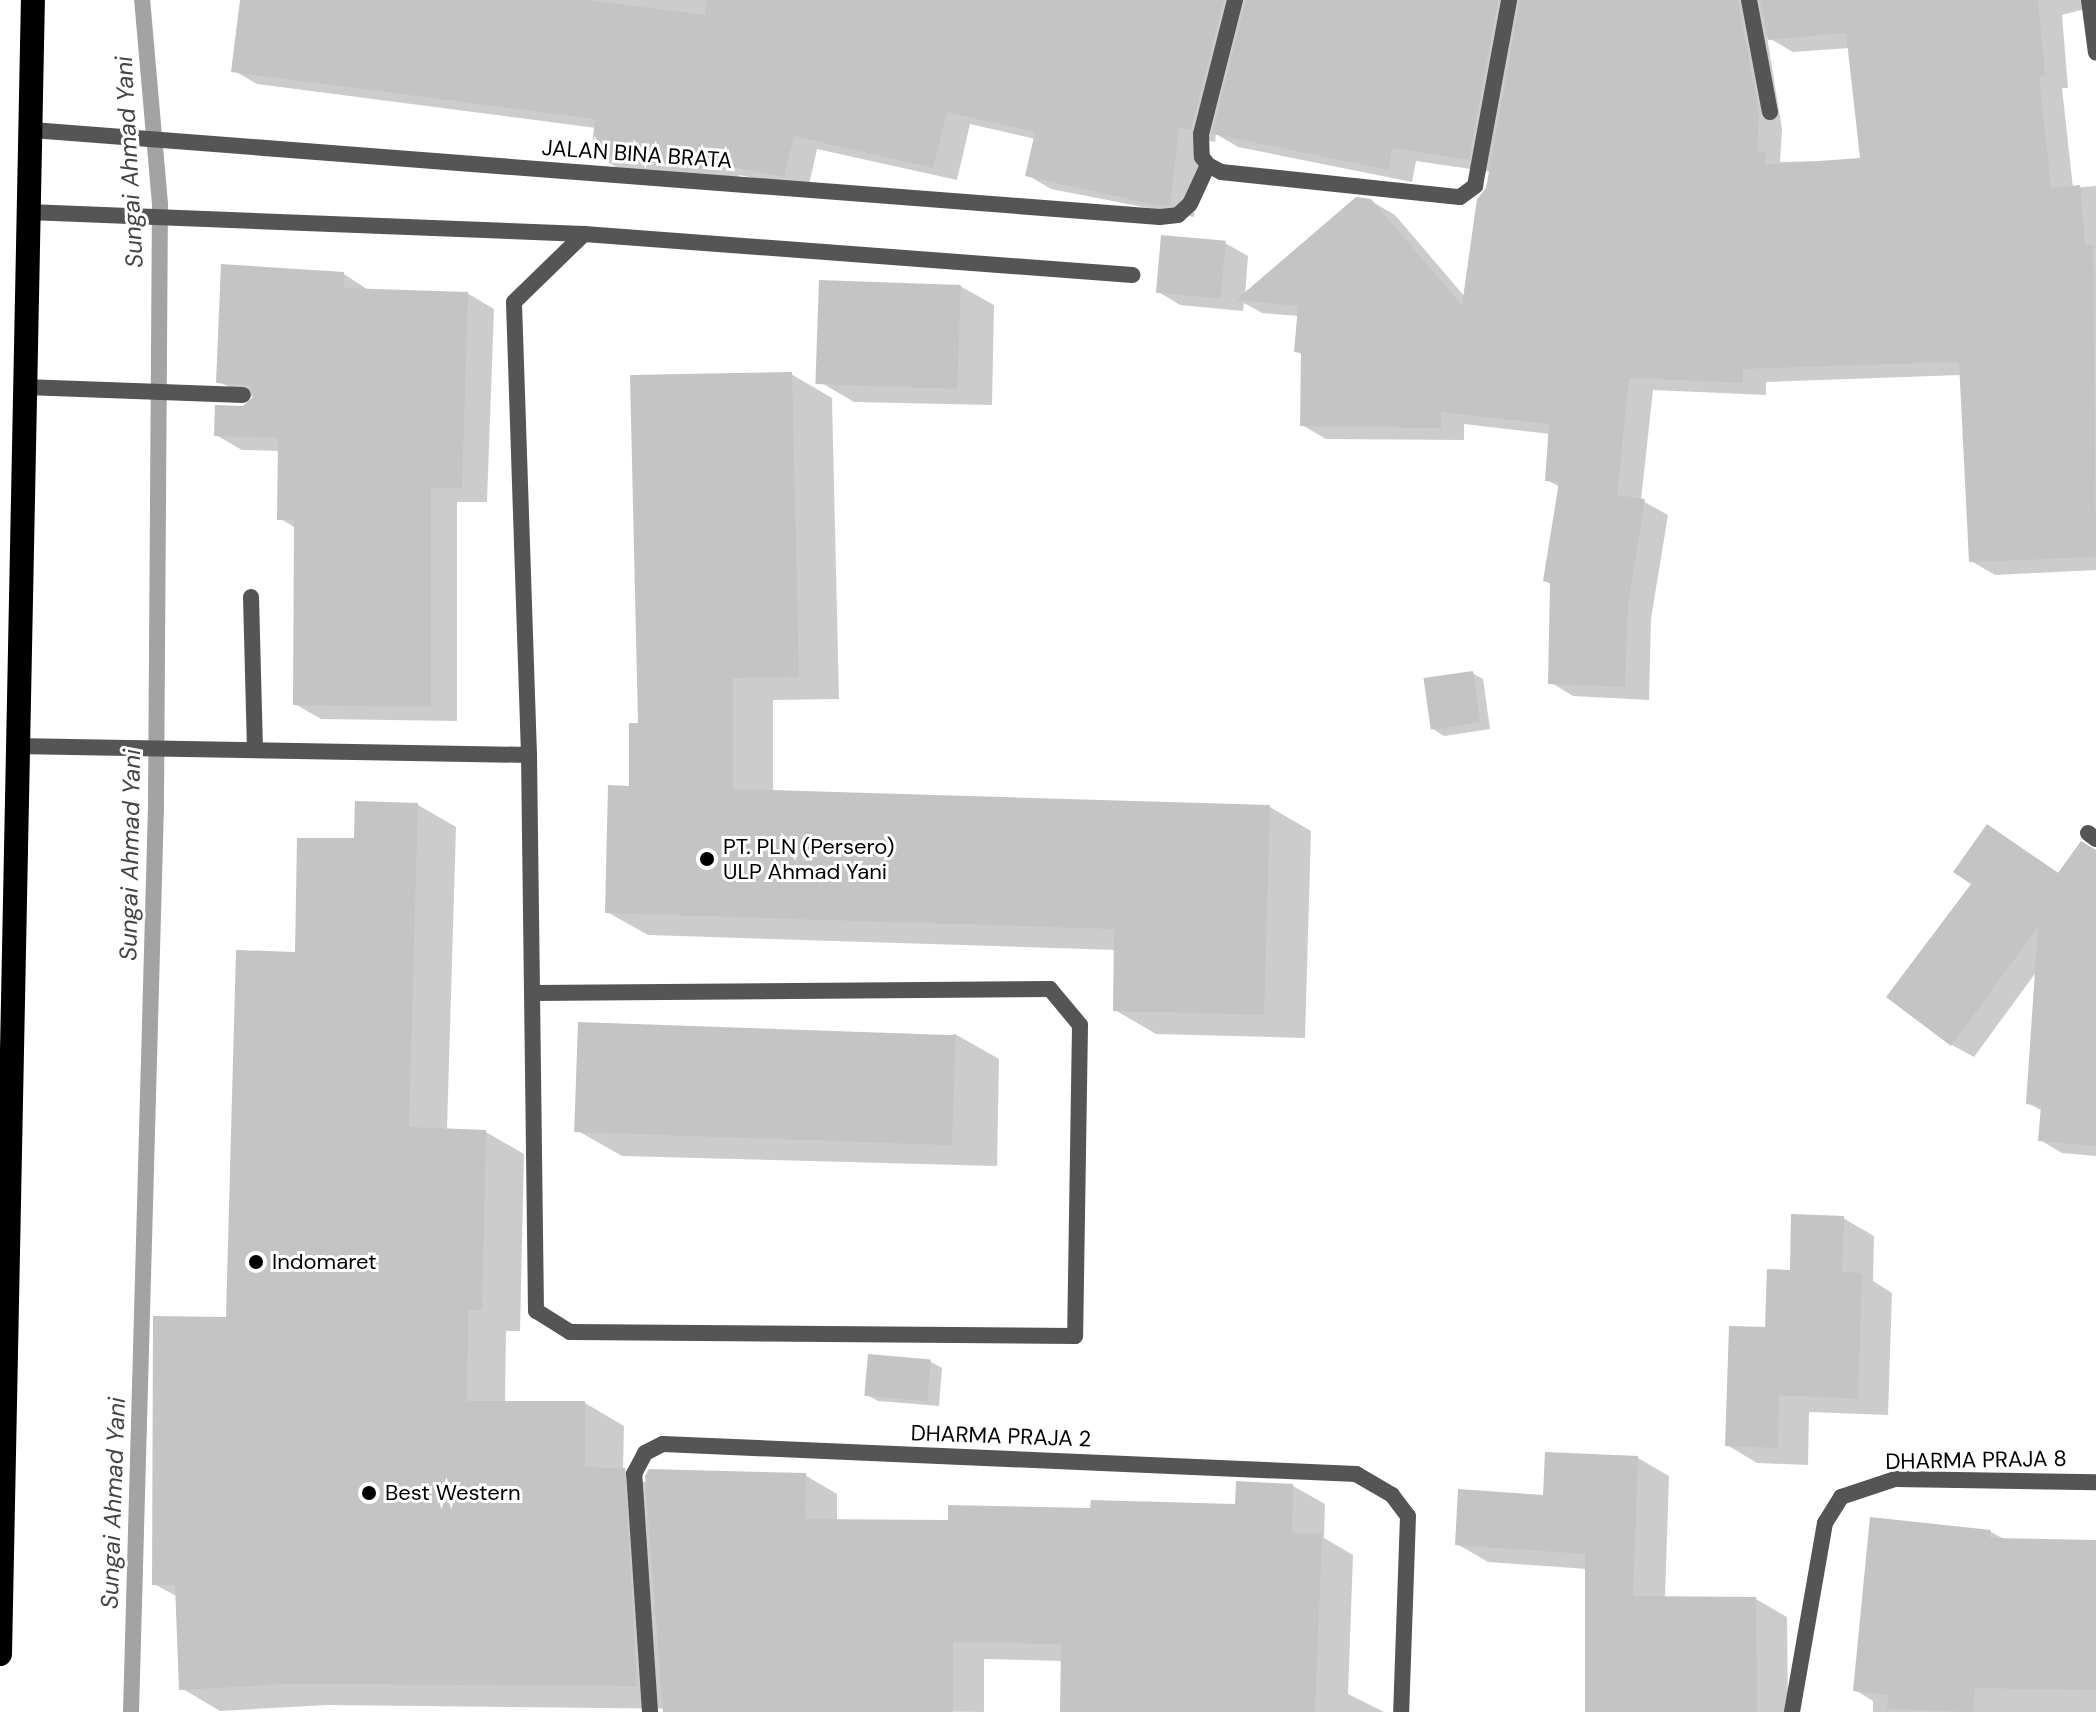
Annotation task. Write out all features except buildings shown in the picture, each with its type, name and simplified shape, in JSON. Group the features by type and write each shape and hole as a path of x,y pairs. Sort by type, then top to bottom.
{"highway":[{"path":"0,1654 15,746 33,0"}],"street":[{"path":"1235,0 1201,134 1202,157 1208,165 1221,172 1460,197 1471,192 1509,0"},
{"path":"1749,0 1770,112"},
{"path":"2089,0 2096,53"},
{"name":"JALAN BINA BRATA","path":"32,130 1160,217 1178,215 1190,204 1208,165"},
{"path":"28,212 195,216 584,234 1132,275"},
{"path":"532,993 1050,989 1080,1025 1075,1336 570,1332 536,1311 533,1294 529,755 514,302 584,234"},
{"path":"25,387 243,395"},
{"path":"251,597 255,750"},
{"path":"15,746 529,755"},
{"name":"DHARMA PRAJA 2","path":"650,1712 634,1474 645,1453 663,1444 1356,1474 1392,1495 1408,1516 1401,1712"},
{"name":"DHARMA PRAJA 8","path":"1792,1712 1825,1523 1841,1497 1895,1479 2096,1482"}],"waterway":[{"name":"Sungai Ahmad Yani","path":"131,1712 156,803 160,204 142,0"}],"place":[{"name":"PT. PLN (Persero) ULP Ahmad Yani","path":"707,859"},
{"name":"Indomaret","path":"256,1262"},
{"name":"Best Western","path":"369,1493"}]}
